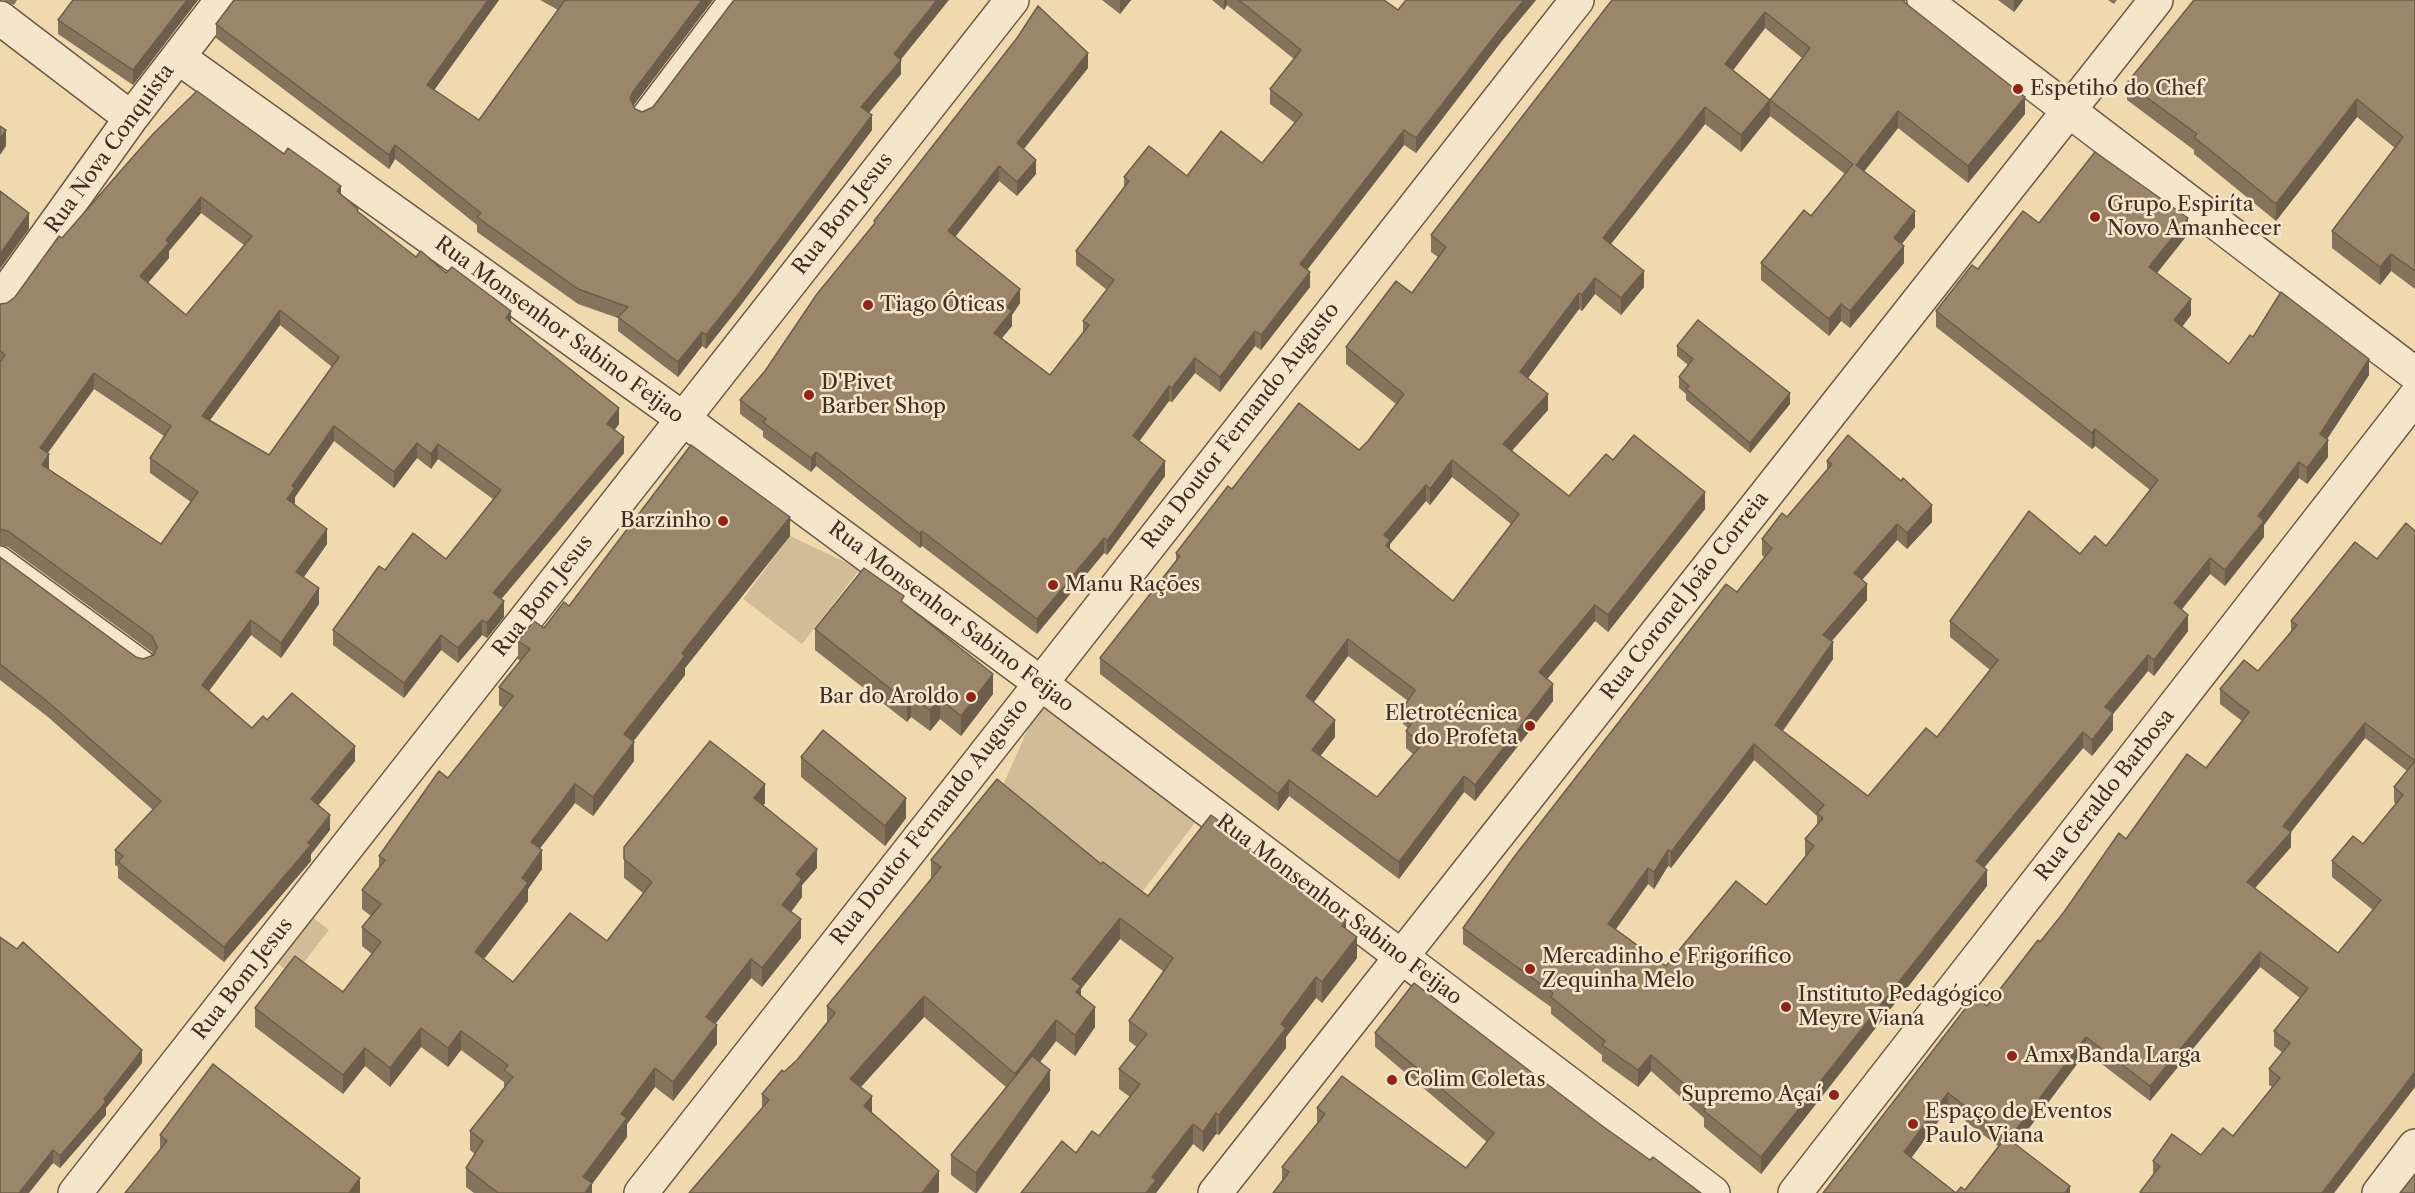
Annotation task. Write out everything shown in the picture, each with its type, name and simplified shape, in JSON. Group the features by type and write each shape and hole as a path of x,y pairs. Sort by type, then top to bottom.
{"street":[{"name":"Rua Nova Conquista","path":"0,301 131,118 222,0"},
{"name":"Rua Bom Jesus","path":"75,1193 1012,0"},
{"name":"Rua Doutor Fernando Augusto","path":"641,1193 1039,682 1577,0"},
{"path":"1924,0 2415,374"},
{"name":"Rua Coronel João Correia","path":"1215,1193 2156,0"},
{"path":"0,18 131,118"},
{"name":"Rua Monsenhor Sabino Feijao","path":"178,57 682,418 1039,682 1713,1193"},
{"name":"Rua Geraldo Barbosa","path":"1795,1193 2415,397"},
{"path":"2379,1193 2415,1146"}],"lane":[{"path":"643,114 729,0"},
{"path":"0,557 144,662"}],"shaded area":[{"path":"790,536 860,569 802,644 743,599"},
{"path":"1042,705 1197,820 1133,904 997,799 1034,715"},
{"path":"311,916 329,930 293,976 276,962"}],"building":[{"path":"73,0 187,0 133,70 58,20"},
{"path":"234,0 488,0 427,85 479,120 565,0 702,0 633,92 630,98 635,109 642,112 653,107 734,0 937,0 894,54 901,60 861,107 872,115 740,292 706,335 702,332 678,362 618,317 628,307 578,289 477,217 481,213 395,145 389,155 216,24"},
{"path":"1239,0 1384,0 1398,10 1406,0 1524,0 1416,138 1404,130 1300,264 1310,272 1261,335 1255,331 1220,377 1195,358 1172,388 1169,386 1133,436 1165,461 1107,541 1104,538 1037,619 922,531 920,534 816,452 811,458 763,422 766,419 740,400 765,371 817,294 875,223 874,221 1017,38 1038,6 1088,53 1017,143 1036,160 1017,182 999,166 948,231 1020,289 1007,307 1012,311 994,333 1050,375 1089,325 1083,321 1114,280 1076,251 1129,181 1124,177 1149,146 1187,176 1221,131 1262,163 1302,114 1270,89 1301,50"},
{"path":"1612,0 1905,0 1904,2 2025,97 1968,166 1898,111 1856,165 1915,211 1894,238 1904,246 1850,311 1841,304 1829,319 1761,263 1804,210 1811,216 1853,164 1770,100 1741,135 1705,107 1603,238 1644,271 1621,298 1595,278 1582,295 1579,293 1520,372 1548,394 1503,444 1569,496 1606,454 1613,460 1634,435 1705,492 1608,615 1595,605 1539,672 1553,684 1475,785 1464,776 1399,862 1289,780 1278,794 1100,658 1180,556 1176,553 1228,486 1232,489 1299,403 1359,450 1368,441 1404,394 1346,347 1396,281 1412,293 1446,247 1431,235","holes":["1765,12 1810,48 1770,100 1725,64","1452,460 1519,514 1453,601 1386,546 1390,540 1384,535 1426,485 1430,489","1348,639 1415,690 1403,708 1416,717 1406,731 1422,744 1377,797 1312,750 1335,720 1306,696"]},
{"path":"2194,0 2415,0 2415,271 2391,254 2380,267 2332,231 2403,137 2357,99 2276,204 2194,137 2197,134 2127,83"},
{"path":"197,91 284,154 288,148 341,186 337,191 358,209 357,211 416,257 421,251 446,273 452,267 511,311 506,318 619,408 607,424 624,437 493,593 504,601 487,623 482,620 458,648 441,635 404,683 333,630 379,566 385,570 413,533 446,559 501,490 438,444 431,454 417,443 394,472 334,426 292,486 295,488 287,499 327,529 296,572 319,588 281,643 251,620 202,685 252,728 263,716 267,720 292,693 355,746 311,799 330,815 308,843 311,845 224,947 118,862 123,856 115,850 161,801 48,702 0,664 0,557 136,657 143,659 154,655 157,647 152,636 8,531 0,529 0,362 5,355 0,351 0,304 7,303 15,297 59,236 62,238 153,134","holes":["201,197 252,236 186,315 140,276 169,243 166,240","280,310 339,357 269,455 202,416","94,373 171,426 150,458 198,492 161,544 42,465 49,454 40,448"]},
{"path":"0,126 6,130 0,139"},
{"path":"2095,152 2188,218 2149,267 2191,299 2174,320 2229,364 2250,335 2253,337 2281,292 2369,359 2320,434 2328,440 2307,468 2299,462 2258,516 2264,521 2225,570 2210,558 2174,603 2188,615 2154,660 2148,655 2105,707 2113,713 2092,740 2083,732 1976,861 1987,870 1761,1157 1704,1111 1708,1105 1651,1055 1638,1070 1602,1045 1605,1041 1551,997 1553,993 1463,928 1514,857 1726,584 1737,592 1772,548 1762,539 1782,513 1787,517 1832,464 1827,461 1848,435 1901,481 1903,478 1932,505 1907,533 1897,524 1854,573 1867,584 1823,635 1833,642 1775,725 1868,796 1926,728 1937,737 1998,660 1950,621 2029,511 2080,554 2095,536 2106,546 2158,480 2095,429 2092,433 1936,311 1972,265 1978,269 2023,211 2039,223","holes":["1754,744 1824,805 1817,813 1823,818 1805,839 1814,846 1766,905 1736,881 1666,966 1608,924 1648,868 1654,872 1668,850 1671,852"]},
{"path":"0,191 29,213 0,254"},
{"path":"1698,320 1790,393 1750,443 1686,389 1689,386 1679,377 1693,359 1677,346"},
{"path":"691,445 790,517 682,653 685,656 624,734 634,742 593,797 575,784 531,842 542,850 522,878 528,883 475,952 513,982 570,913 607,941 652,882 624,859 624,847 710,741 765,784 754,798 817,849 796,874 802,879 782,905 801,919 762,968 751,959 706,1017 717,1025 673,1082 655,1068 621,1114 627,1118 583,1177 592,1183 585,1193 498,1193 466,1168 483,1141 470,1131 513,1077 504,1070 508,1065 461,1031 448,1048 421,1028 390,1068 365,1048 343,1075 255,1008 295,956 343,992 381,942 362,927 381,904 362,890 385,860 379,856 439,771 448,778 513,696 499,687 530,649 518,641 534,621 544,628 564,602 569,606"},
{"path":"2406,523 2415,531 2415,761 2415,1072 2322,1193 2140,1192 2160,1166 2153,1161 2172,1134 2201,1155 2223,1128 2233,1136 2280,1078 2269,1069 2290,1043 2274,1031 2308,988 2260,952 2150,1086 2086,1037 2009,1139 1948,1093 1904,1152 1956,1193 1823,1193 1975,996 1987,1006 2038,940 2040,942 2064,912 2119,833 2126,839 2187,754 2206,768 2249,712 2220,689 2244,660 2258,671 2297,625 2291,621 2355,542 2377,559","holes":["2365,723 2415,761 2394,787 2403,795 2363,844 2353,836 2332,861 2381,900 2338,953 2247,882 2291,832 2283,826"]},
{"path":"864,568 904,596 901,601 993,674 961,716 940,699 930,710 911,696 907,702 815,629"},
{"path":"823,730 906,798 885,826 801,757"},
{"path":"997,779 1101,864 1103,862 1148,896 1211,815 1239,836 1237,839 1346,920 1342,926 1357,937 1322,982 1316,977 1281,1024 1286,1028 1219,1115 1216,1113 1203,1132 1193,1124 1152,1177 1156,1180 1146,1193 1021,1193 1062,1141 1076,1153 1092,1131 1099,1136 1140,1084 1119,1069 1147,1034 1129,1021 1173,958 1120,918 1072,979 1081,986 1076,992 1095,1007 1075,1035 1056,1020 1015,1074 924,996 850,1079 872,1096 864,1106 939,1171 922,1193 689,1193 769,1100 762,1094 782,1070 784,1072 797,1060 835,1013 827,1006 941,867 931,860"},
{"path":"0,937 17,949 23,942 142,1050 104,1099 106,1102 60,1156 53,1150 19,1193 0,1193"},
{"path":"1414,983 1601,1125 1650,1160 1653,1157 1701,1193 1273,1193 1289,1172 1282,1167 1325,1114 1317,1108 1342,1076 1466,1168 1494,1133 1375,1033"},
{"path":"1032,1056 1050,1070 976,1173 951,1155"},
{"path":"213,1064 360,1178 349,1193 125,1193 167,1141 160,1135"},
{"path":"2006,1137 2070,1186 2065,1193 1956,1193 1961,1187 1965,1190"},
{"path":"2415,1174 2415,1193 2400,1193"}],"place":[{"name":"Espetiho do Chef","path":"2018,89"},
{"name":"Grupo Espiríta Novo Amanhecer","path":"2095,217"},
{"name":"Tiago Óticas","path":"868,305"},
{"name":"D'Pivet Barber Shop","path":"809,395"},
{"name":"Barzinho","path":"723,521"},
{"name":"Manu Rações","path":"1053,585"},
{"name":"Bar do Aroldo","path":"971,697"},
{"name":"Eletrotécnica do Profeta","path":"1530,726"},
{"name":"Mercadinho e Frigorífico Zequinha Melo","path":"1530,969"},
{"name":"Instituto Pedagógico Meyre Viana","path":"1786,1007"},
{"name":"Amx Banda Larga","path":"2012,1056"},
{"name":"Colim Coletas","path":"1392,1080"},
{"name":"Supremo Açaí","path":"1834,1095"},
{"name":"Espaço de Eventos Paulo Viana","path":"1913,1124"}]}
